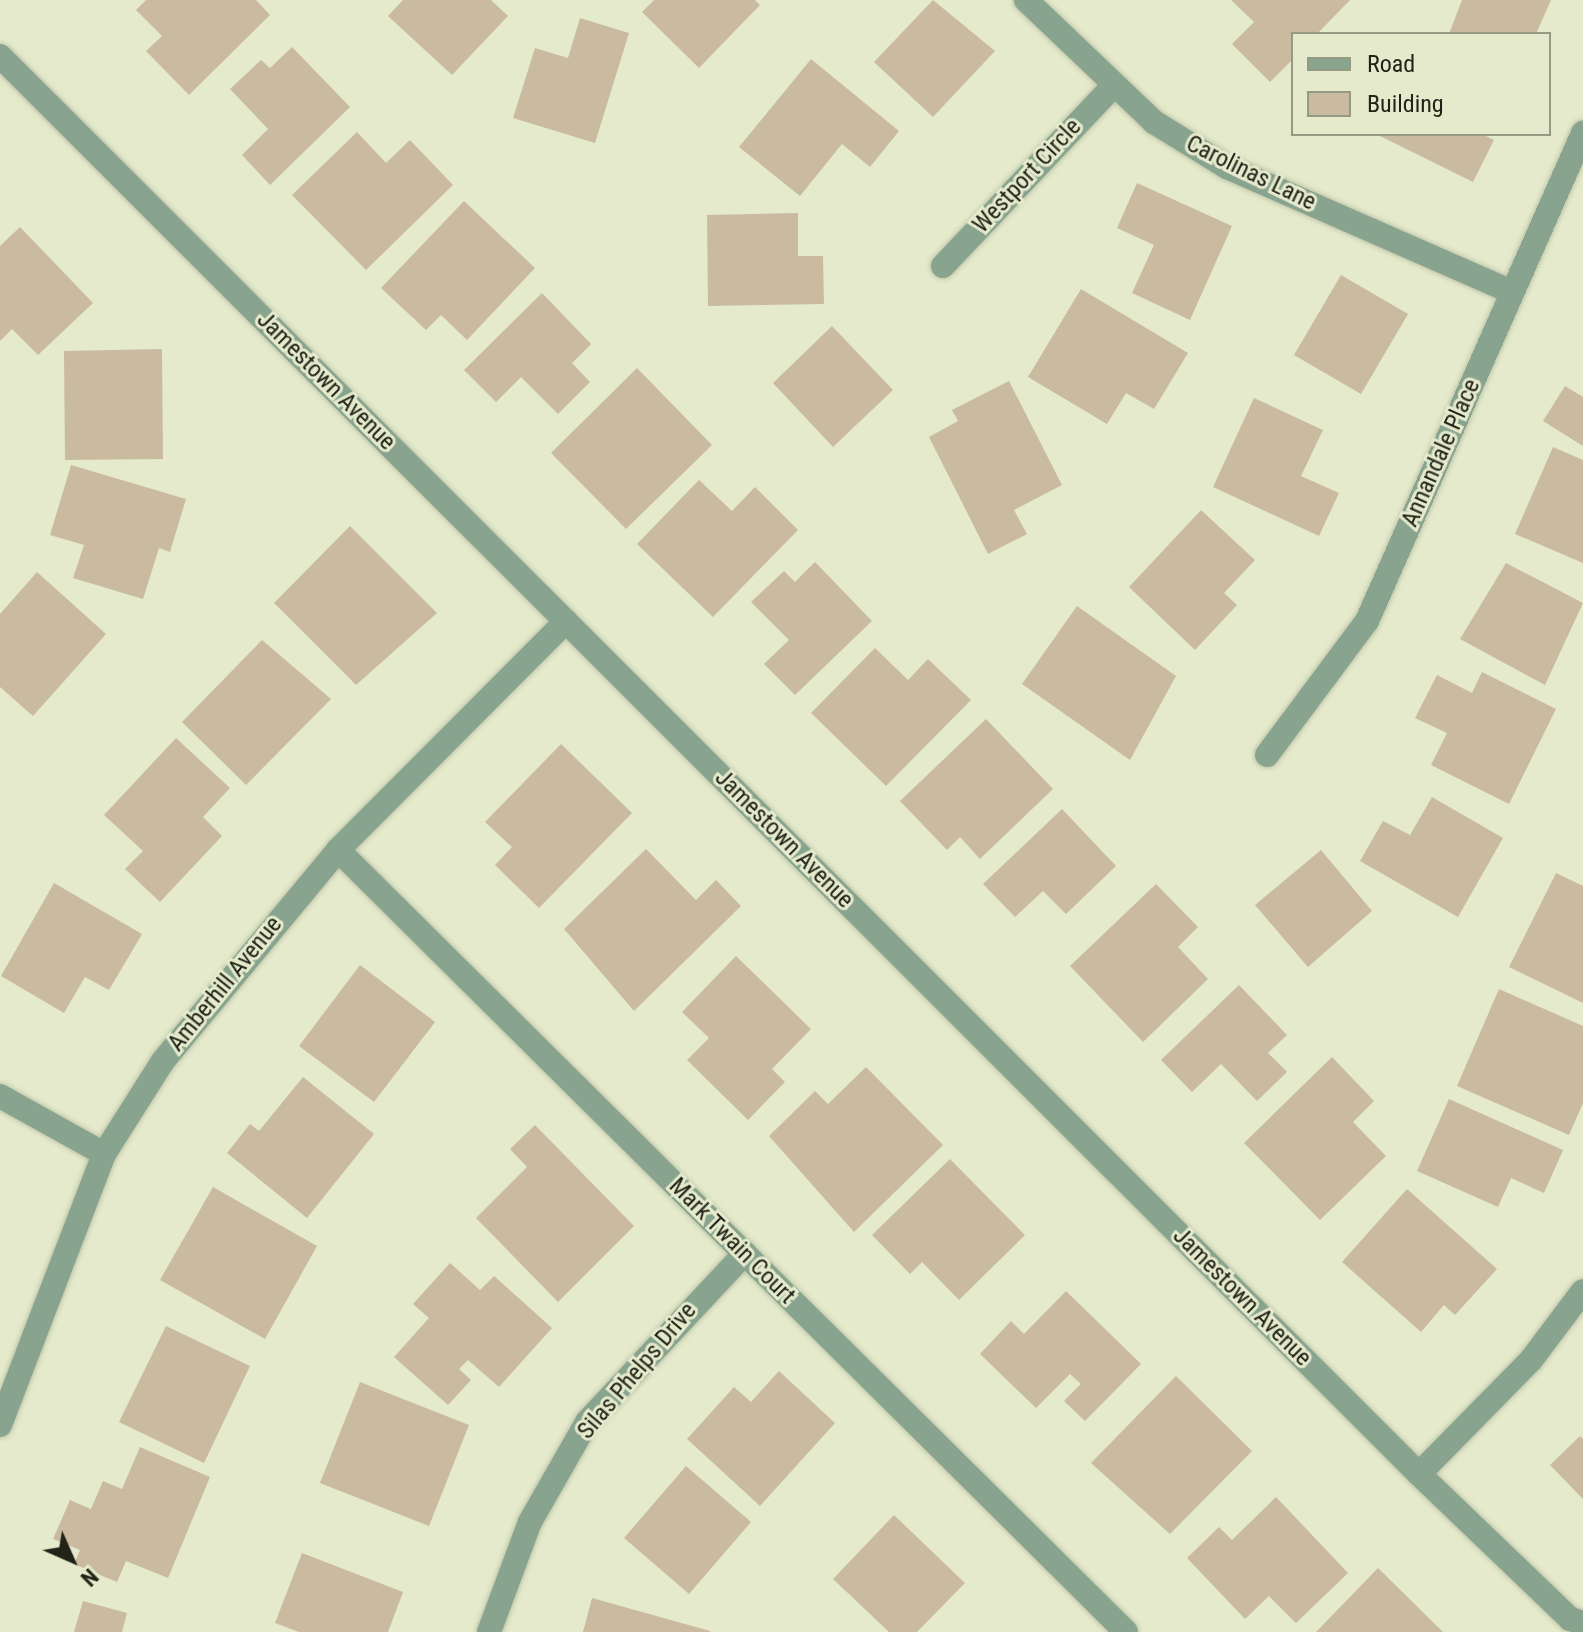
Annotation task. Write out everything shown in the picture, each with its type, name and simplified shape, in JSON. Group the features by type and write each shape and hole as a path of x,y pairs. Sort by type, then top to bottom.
{"street":[{"name":"Carolinas Lane","path":"1026,0 1112,87 1227,167 1512,292"},
{"name":"Jamestown Avenue","path":"0,56 1419,1474 1576,1625"},
{"name":"Westport Circle","path":"943,266 1112,87"},
{"name":"Annandale Place","path":"1267,755 1367,621 1583,133"},
{"name":"Amberhill Avenue","path":"0,1425 104,1154 163,1061 338,850 566,621"},
{"name":"Mark Twain Court","path":"338,850 1126,1632"},
{"path":"0,1096 104,1154"},
{"name":"Silas Phelps Drive","path":"489,1632 530,1522 587,1422 745,1253"},
{"path":"1419,1474 1531,1360 1583,1291"}],"building":[{"path":"146,0 256,0 270,15 189,95 146,51 162,36 136,10"},
{"path":"403,0 491,0 508,16 452,75 388,16"},
{"path":"654,0 755,0 760,5 699,68 642,12"},
{"path":"933,0 995,51 933,117 874,62"},
{"path":"1231,0 1350,0 1319,32 1291,32 1291,61 1270,82 1232,44 1254,22"},
{"path":"1462,0 1551,0 1537,32 1450,32"},
{"path":"580,18 629,33 595,143 513,118 535,48 568,58"},
{"path":"292,47 350,107 270,185 242,155 268,129 230,89 261,60 270,68"},
{"path":"811,59 899,131 870,167 842,144 800,196 739,147"},
{"path":"357,132 386,163 410,140 453,185 366,270 292,195"},
{"path":"1380,136 1486,136 1494,140 1473,182"},
{"path":"1137,183 1232,226 1190,320 1132,293 1154,245 1117,228"},
{"path":"464,201 535,268 467,340 441,315 426,330 381,288"},
{"path":"798,213 798,256 823,256 824,304 708,306 707,215"},
{"path":"20,227 93,303 38,355 12,329 0,341 0,246"},
{"path":"1341,275 1408,314 1361,394 1294,355"},
{"path":"1081,289 1188,353 1154,409 1126,393 1107,424 1028,377"},
{"path":"542,293 591,344 572,363 590,382 558,414 521,377 496,402 464,370"},
{"path":"832,326 893,390 833,447 773,383"},
{"path":"162,349 163,459 65,460 64,351"},
{"path":"637,368 712,445 626,529 551,453"},
{"path":"1009,381 1062,485 1014,510 1027,534 988,554 929,437 958,421 952,410"},
{"path":"1565,386 1583,397 1583,446 1543,421"},
{"path":"1254,398 1323,430 1301,476 1339,493 1319,536 1213,487"},
{"path":"1553,447 1583,460 1583,563 1515,534"},
{"path":"71,465 186,499 170,552 159,548 143,599 73,578 84,545 50,535"},
{"path":"699,480 732,511 755,487 798,530 713,617 637,544"},
{"path":"1201,510 1255,560 1224,593 1237,605 1195,650 1129,587"},
{"path":"350,526 437,613 356,685 274,603"},
{"path":"815,562 872,621 795,695 764,664 789,640 751,602 784,571 795,582"},
{"path":"1506,563 1583,603 1545,685 1460,639"},
{"path":"37,572 106,634 33,716 0,687 0,614"},
{"path":"1077,606 1176,676 1130,760 1022,684"},
{"path":"262,640 331,699 246,785 182,722"},
{"path":"875,648 908,680 928,659 971,700 886,786 811,713"},
{"path":"1482,672 1556,709 1509,804 1431,765 1447,733 1415,718 1437,675 1472,693"},
{"path":"986,719 1053,789 980,859 960,837 947,850 900,801"},
{"path":"176,738 230,788 203,817 222,836 160,902 125,869 143,851 104,815"},
{"path":"561,744 632,813 539,908 495,865 512,847 485,822"},
{"path":"1432,797 1503,838 1458,917 1360,861 1383,821 1410,835"},
{"path":"1062,809 1116,866 1066,914 1043,891 1015,917 983,884"},
{"path":"646,849 696,900 716,880 741,906 634,1011 564,929"},
{"path":"1321,850 1372,911 1308,967 1255,905"},
{"path":"1556,873 1583,886 1583,1003 1509,967"},
{"path":"54,883 142,934 109,990 85,977 64,1013 1,976"},
{"path":"1156,884 1198,927 1178,947 1208,979 1143,1042 1070,966"},
{"path":"736,956 811,1029 772,1069 785,1082 748,1120 687,1060 709,1038 682,1012"},
{"path":"360,965 435,1022 374,1102 299,1046"},
{"path":"1239,985 1287,1035 1268,1053 1287,1072 1257,1101 1221,1064 1192,1092 1161,1060"},
{"path":"1499,989 1583,1026 1583,1103 1569,1135 1457,1086"},
{"path":"1332,1057 1374,1101 1353,1122 1386,1156 1320,1220 1244,1143"},
{"path":"866,1067 943,1145 854,1232 769,1136 815,1091 828,1104"},
{"path":"303,1077 374,1134 307,1218 227,1153 250,1124 259,1131"},
{"path":"1449,1099 1563,1150 1544,1193 1511,1178 1498,1207 1417,1171"},
{"path":"535,1125 634,1226 558,1302 476,1218 527,1167 510,1149"},
{"path":"950,1159 1025,1235 959,1300 922,1262 910,1274 872,1235"},
{"path":"213,1187 317,1246 265,1339 160,1280"},
{"path":"1407,1189 1497,1269 1455,1315 1444,1305 1421,1332 1342,1262"},
{"path":"450,1263 480,1290 494,1276 552,1328 499,1387 468,1360 459,1369 471,1380 448,1405 394,1357 429,1318 413,1304"},
{"path":"1066,1291 1141,1364 1085,1421 1064,1401 1081,1384 1070,1374 1036,1408 980,1354 1011,1321 1024,1334"},
{"path":"166,1326 250,1366 204,1463 119,1422"},
{"path":"779,1371 835,1423 760,1506 687,1439 734,1387 751,1402"},
{"path":"1176,1376 1252,1451 1170,1534 1091,1463"},
{"path":"360,1382 469,1425 429,1526 320,1483"},
{"path":"1580,1436 1583,1439 1583,1499 1550,1465"},
{"path":"140,1447 210,1477 168,1578 126,1561 117,1582 74,1564 80,1550 53,1539 70,1500 91,1509 103,1481 122,1489"},
{"path":"686,1466 751,1522 689,1594 624,1538"},
{"path":"1276,1497 1348,1573 1296,1623 1269,1596 1245,1619 1187,1558 1219,1527 1232,1540"},
{"path":"894,1515 965,1583 917,1632 889,1632 833,1579"},
{"path":"302,1553 403,1592 388,1632 299,1632 275,1623"},
{"path":"1378,1568 1443,1632 1316,1632"},
{"path":"592,1598 710,1631 710,1632 583,1632"},
{"path":"83,1601 127,1613 122,1632 74,1632"}]}
